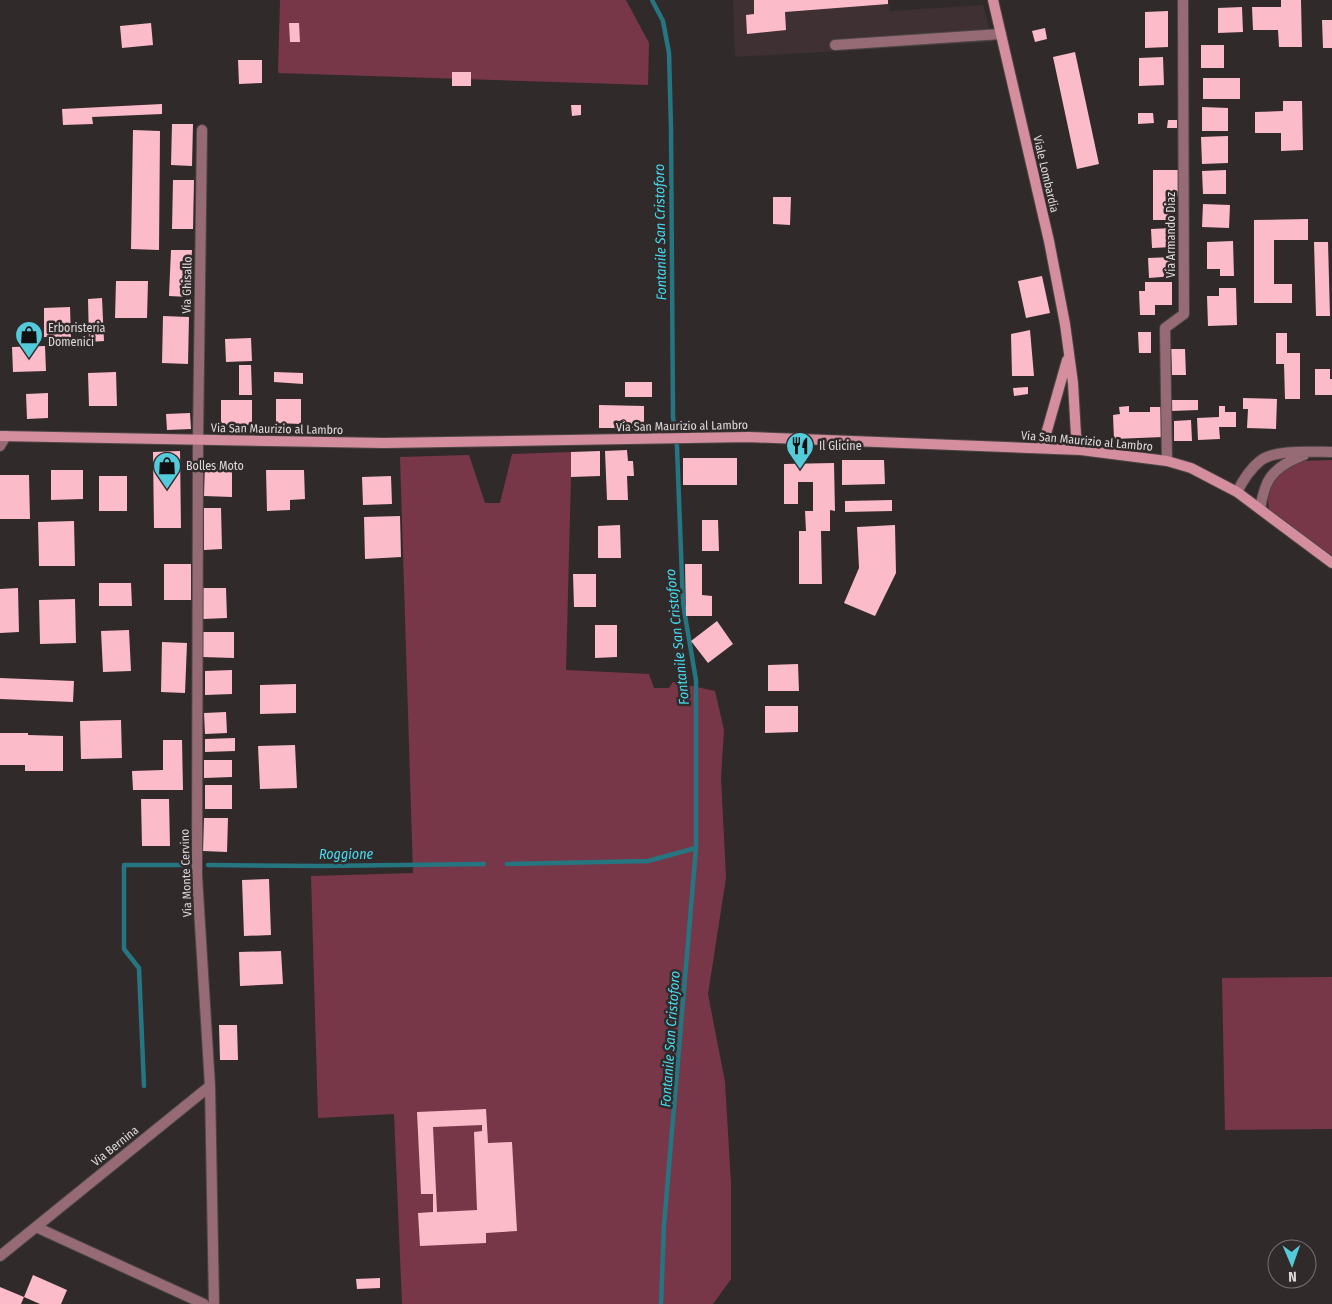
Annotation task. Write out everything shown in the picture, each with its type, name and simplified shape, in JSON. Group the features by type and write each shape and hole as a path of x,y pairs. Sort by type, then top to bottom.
{"main road":[{"name":"Viale Lombardia","path":"993,0 1049,241 1065,324 1073,383 1076,434 1081,450"},
{"name":"Viale Lombardia","path":"1042,448 1069,354"},
{"name":"Via San Maurizio al Lambro","path":"3,436 384,443 748,437 1081,450 1167,461 1191,468 1237,492 1332,563"}],"street":[{"name":"Via Armando Diaz","path":"1167,461 1165,328 1184,314 1183,0"},
{"path":"836,45 1001,34"},
{"name":"Via Ghisallo","path":"198,440 202,130"},
{"path":"0,446 3,436"},
{"name":"Via Monte Cervino","path":"198,440 197,876 210,1086 214,1304"},
{"path":"1260,509 1270,478 1286,462 1309,452"},
{"path":"1237,492 1247,475 1261,460 1277,453 1332,452"},
{"name":"Via Bernina","path":"0,1256 210,1086"},
{"path":"36,1227 204,1304"}],"shaded area":[{"path":"280,0 626,0 649,43 648,85 278,73"},
{"path":"733,0 888,0 890,11 983,5 993,42 735,57"},
{"path":"571,452 566,670 649,674 654,688 669,688 673,682 715,691 724,730 721,778 726,878 708,994 725,1082 731,1184 731,1279 713,1304 402,1304 394,1114 318,1118 311,876 413,873 400,457 469,455 485,503 500,503 512,454"},
{"path":"1332,460 1332,557 1269,511 1268,498 1273,480 1287,466 1298,461"},
{"path":"1332,977 1332,1129 1225,1130 1222,978"}],"building":[{"path":"754,0 888,0 888,4 785,12 786,30 747,34 746,15 754,14"},
{"path":"1281,0 1301,0 1302,47 1279,47 1278,30 1253,30 1252,7 1281,7"},
{"path":"1242,7 1243,32 1218,33 1218,8"},
{"path":"1168,11 1168,47 1145,48 1145,12"},
{"path":"1322,20 1332,20 1332,48 1323,48"},
{"path":"151,23 153,45 122,48 120,26"},
{"path":"289,23 299,23 300,42 290,42"},
{"path":"1045,28 1047,39 1035,42 1032,31"},
{"path":"1201,45 1224,45 1224,68 1201,68"},
{"path":"1075,52 1099,164 1077,169 1053,57"},
{"path":"1163,57 1164,85 1139,86 1139,58"},
{"path":"238,60 262,60 262,83 239,84"},
{"path":"452,72 471,72 471,86 452,86"},
{"path":"1203,78 1240,78 1240,99 1203,99"},
{"path":"1283,101 1302,101 1303,150 1281,151 1281,133 1255,133 1255,112 1283,111"},
{"path":"162,104 162,114 92,117 93,124 63,125 62,109"},
{"path":"571,105 581,105 581,115 572,116"},
{"path":"1202,107 1228,108 1228,131 1202,131"},
{"path":"1138,113 1153,113 1154,123 1138,124"},
{"path":"1168,120 1177,120 1177,128 1167,128"},
{"path":"172,124 193,124 192,166 171,165"},
{"path":"133,130 160,131 159,250 131,249"},
{"path":"1228,136 1228,163 1202,164 1201,137"},
{"path":"1153,170 1178,170 1178,196 1171,196 1171,220 1153,220"},
{"path":"1226,170 1226,194 1203,194 1202,171"},
{"path":"173,180 194,180 193,229 172,229"},
{"path":"773,197 791,197 790,225 773,224"},
{"path":"1203,204 1230,205 1229,228 1202,227"},
{"path":"1308,219 1308,240 1274,240 1274,284 1292,284 1292,303 1254,303 1254,220"},
{"path":"1173,228 1173,247 1152,248 1151,229"},
{"path":"1233,241 1234,276 1220,276 1220,269 1207,269 1207,242"},
{"path":"1314,242 1328,242 1330,316 1316,316"},
{"path":"171,250 192,250 189,297 169,296"},
{"path":"1173,257 1174,276 1149,278 1148,258"},
{"path":"1042,276 1050,313 1026,318 1018,281"},
{"path":"116,281 148,281 147,318 115,318"},
{"path":"1145,282 1172,282 1172,305 1155,305 1155,315 1140,315 1139,291 1145,291"},
{"path":"1219,288 1236,288 1237,325 1208,326 1207,296 1219,296"},
{"path":"102,298 104,341 89,342 88,299"},
{"path":"70,307 71,337 44,337 44,308"},
{"path":"163,316 189,317 188,364 162,363"},
{"path":"1030,330 1034,376 1012,376 1011,334"},
{"path":"1138,332 1151,332 1151,353 1139,353"},
{"path":"1276,333 1287,333 1287,353 1300,353 1300,399 1285,399 1284,364 1276,364"},
{"path":"251,338 252,361 226,362 225,339"},
{"name":"Erboristeria Domenici","path":"45,346 46,371 13,372 12,347"},
{"path":"1171,349 1185,349 1186,375 1172,375"},
{"path":"239,365 251,365 252,395 239,395"},
{"path":"1315,369 1330,369 1332,395 1315,395"},
{"path":"116,372 117,406 89,406 88,373"},
{"path":"274,372 303,373 303,384 274,382"},
{"path":"625,382 652,382 652,397 625,397"},
{"path":"1028,387 1028,394 1014,396 1013,388"},
{"path":"48,393 48,418 27,419 26,394"},
{"path":"1243,398 1277,399 1276,429 1247,428 1248,409 1243,409"},
{"path":"276,399 301,399 301,424 276,423"},
{"path":"221,400 252,400 252,425 221,425"},
{"path":"1172,400 1198,400 1198,410 1172,411"},
{"path":"599,405 644,406 644,428 599,428"},
{"path":"1129,406 1129,412 1150,412 1150,407 1162,407 1163,437 1114,439 1113,415 1120,414 1119,407"},
{"path":"1219,406 1225,406 1225,412 1236,412 1236,427 1219,427 1220,439 1198,440 1197,418 1219,417"},
{"path":"190,413 191,429 167,430 166,414"},
{"path":"1191,420 1192,441 1174,441 1174,421"},
{"path":"627,450 628,461 633,461 634,476 627,476 628,500 607,500 605,451"},
{"name":"Bolles Moto","path":"180,451 181,528 154,528 153,452"},
{"path":"600,451 600,476 571,477 571,452"},
{"path":"683,458 737,458 737,485 683,485"},
{"path":"842,460 884,460 885,484 842,485"},
{"path":"205,463 232,463 232,497 204,496"},
{"path":"834,463 835,511 830,510 830,531 821,531 822,584 799,584 799,531 806,531 805,511 813,511 813,482 798,482 798,504 784,504 784,464"},
{"path":"51,470 83,470 83,499 51,500"},
{"path":"266,470 304,470 305,499 290,500 290,510 267,511"},
{"path":"0,475 29,475 30,519 0,519"},
{"path":"99,476 127,476 127,511 99,511"},
{"path":"391,476 392,504 363,505 362,477"},
{"path":"892,500 892,511 845,512 845,501"},
{"path":"204,508 221,508 222,549 204,550"},
{"path":"400,516 401,557 365,559 364,517"},
{"path":"702,520 718,520 719,551 702,551"},
{"path":"74,521 75,566 39,566 38,522"},
{"path":"620,525 621,558 598,558 598,526"},
{"path":"895,525 896,573 875,616 844,603 859,568 857,527"},
{"path":"164,564 191,564 191,600 164,600"},
{"path":"685,564 702,564 702,595 712,596 712,616 686,616"},
{"path":"573,574 596,574 596,607 574,607"},
{"path":"99,583 131,583 132,606 99,606"},
{"path":"18,588 19,632 0,633 0,589"},
{"path":"203,588 226,588 227,618 203,619"},
{"path":"75,599 76,643 40,644 39,600"},
{"path":"717,621 733,644 708,663 691,641"},
{"path":"595,625 617,625 617,657 595,658"},
{"path":"129,630 131,671 103,672 101,631"},
{"path":"203,632 234,632 234,658 202,657"},
{"path":"162,642 187,643 185,693 161,692"},
{"path":"798,664 799,691 768,691 768,665"},
{"path":"232,670 232,694 205,695 205,671"},
{"path":"0,678 74,681 73,702 0,699"},
{"path":"296,684 296,713 260,714 260,685"},
{"path":"765,706 798,706 798,732 765,733"},
{"path":"226,712 227,733 205,734 204,713"},
{"path":"121,720 122,758 81,759 80,721"},
{"path":"0,733 63,736 63,771 25,771 25,765 0,765"},
{"path":"235,738 235,751 205,752 205,739"},
{"path":"163,740 182,740 183,790 133,790 132,771 163,770"},
{"path":"295,745 297,788 260,789 258,746"},
{"path":"204,760 232,760 232,777 204,778"},
{"path":"205,785 232,785 232,809 205,809"},
{"path":"141,799 169,799 170,846 142,846"},
{"path":"204,818 228,818 227,852 203,851"},
{"path":"269,879 271,935 244,936 242,880"},
{"path":"281,951 283,984 240,986 239,952"},
{"path":"219,1025 237,1025 238,1060 220,1060"},
{"path":"486,1109 488,1143 512,1142 517,1231 486,1233 486,1243 420,1246 418,1213 433,1212 433,1194 421,1194 417,1112","holes":["482,1125 482,1131 474,1132 477,1210 437,1212 433,1127"]},
{"path":"33,1275 67,1290 61,1304 40,1304 24,1297"},
{"path":"380,1278 380,1288 357,1289 356,1279"},
{"path":"0,1287 24,1297 21,1304 0,1304"}],"waterway":[{"name":"Fontanile San Cristoforo","path":"652,0 663,21 669,53 673,417 677,447 683,604 696,680 696,848 664,1225 661,1304"},
{"name":"Roggione","path":"507,864 648,861 696,848"},
{"name":"Roggione","path":"208,865 484,864"},
{"path":"144,1086 139,968 124,949 124,865 185,865"}],"place":[{"name":"Erboristeria Domenici","path":"29,359"},
{"name":"Il Glicine","path":"800,470"},
{"name":"Bolles Moto","path":"167,490"}]}
